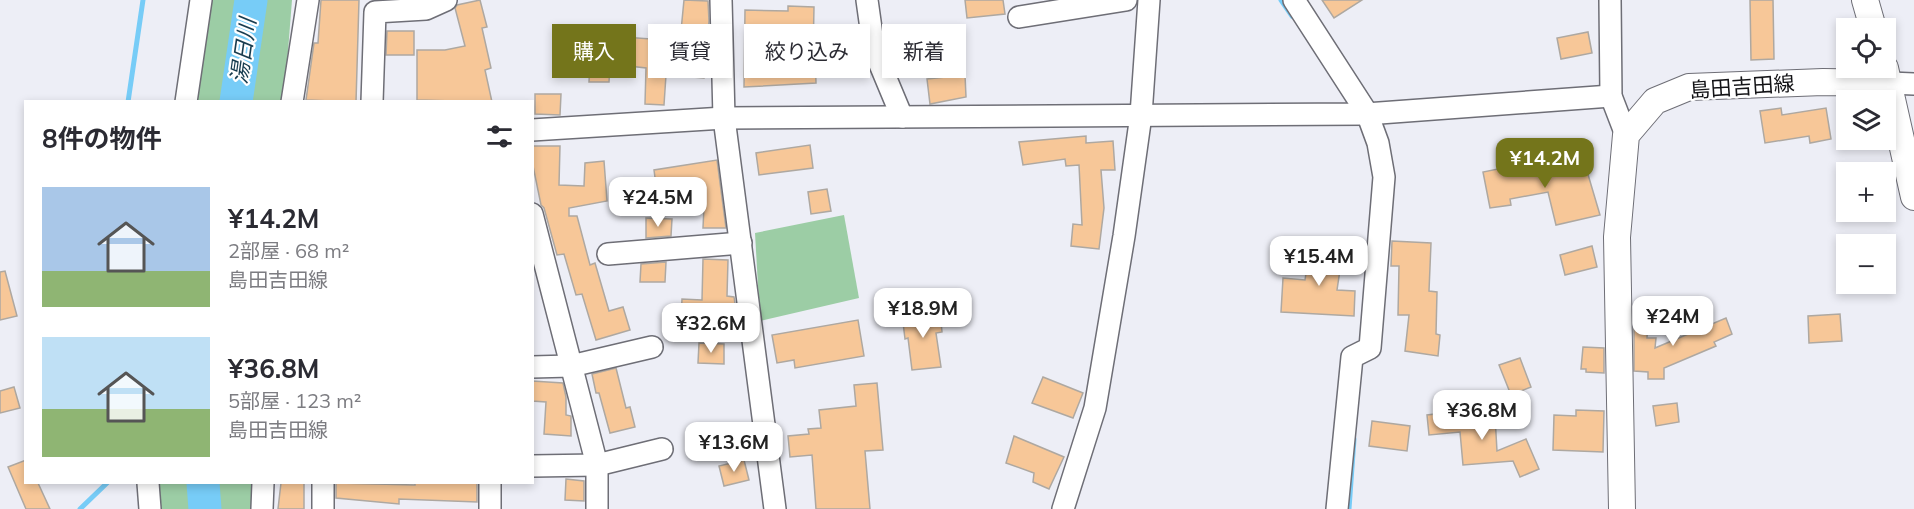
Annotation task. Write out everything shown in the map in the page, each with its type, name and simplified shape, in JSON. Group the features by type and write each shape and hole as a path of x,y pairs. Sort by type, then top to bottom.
{"main road":[{"path":"1865,0 1871,18"},
{"path":"1896,78 1914,140"},
{"path":"1896,78 1914,197"},
{"name":"島田吉田線","path":"1626,135 1655,101 1689,87 1896,78"},
{"path":"1622,509 1617,237 1626,135"}],"street":[{"path":"186,100 201,0"},
{"path":"292,100 308,0"},
{"path":"372,100 375,12 426,9 446,0"},
{"path":"721,0 724,118 775,509"},
{"path":"867,0 874,50 902,117"},
{"path":"1019,17 1126,0"},
{"path":"1063,509 1095,408 1124,236 1141,115 1149,0"},
{"path":"1293,0 1378,143 1384,177 1361,353 1337,509"},
{"path":"1610,0 1611,96 1626,135"},
{"path":"534,130 724,118 1360,114 1611,96"},
{"path":"534,222 597,465 597,509"},
{"path":"608,254 741,243"},
{"path":"534,367 571,366 652,347"},
{"path":"534,466 597,465 662,449"},
{"path":"148,484 150,509"},
{"path":"262,509 264,484"},
{"path":"323,484 323,509"},
{"path":"490,484 490,509"}],"green space":[{"path":"212,0 292,0 284,100 195,100"},
{"path":"844,215 859,298 760,321 755,233"},
{"path":"152,484 271,484 271,509 150,509"}],"building":[{"path":"321,0 359,0 356,100 306,100 314,43 318,43"},
{"path":"480,0 487,27 482,28 491,68 485,70 492,100 417,100 417,50 445,50 465,46 455,8 457,5"},
{"path":"684,0 708,1 709,24 682,24"},
{"path":"965,0 1003,0 1005,14 967,18"},
{"path":"1322,0 1362,0 1334,18"},
{"path":"1750,0 1773,0 1774,59 1751,60"},
{"path":"788,6 814,7 814,24 745,24 745,10 788,11"},
{"path":"387,31 414,31 414,55 386,55"},
{"path":"1588,32 1592,53 1561,59 1557,38"},
{"path":"636,38 648,39 648,78 666,78 664,105 645,104 646,68 636,67"},
{"path":"589,78 609,78 609,82 589,82"},
{"path":"744,78 816,78 816,83 744,87"},
{"path":"965,78 966,97 930,104 927,79"},
{"path":"535,94 561,94 560,115 535,114"},
{"path":"1781,108 1782,115 1826,108 1831,139 1810,143 1809,136 1765,143 1760,111"},
{"path":"1086,136 1086,143 1113,141 1115,170 1101,170 1104,208 1099,249 1071,246 1073,224 1082,225 1079,165 1066,166 1065,159 1023,165 1019,142"},
{"path":"810,145 813,168 759,175 756,153"},
{"path":"534,146 560,146 559,185 584,186 585,163 604,161 607,201 569,208 569,216 577,216 590,265 595,263 609,311 623,307 630,330 596,340 582,294 576,295 564,254 557,255 544,208 541,205 534,171"},
{"path":"1528,158 1531,175 1584,161 1600,215 1556,225 1548,192 1510,199 1511,205 1490,208 1483,172 1508,167 1507,162"},
{"path":"717,160 726,228 703,228 705,185 657,193 654,170"},
{"path":"827,189 831,211 811,214 808,192"},
{"path":"646,218 672,219 671,236 646,238"},
{"path":"1392,241 1431,243 1429,291 1437,292 1436,334 1440,335 1438,356 1405,351 1409,315 1398,315 1399,266 1391,266"},
{"path":"1310,246 1343,250 1337,290 1355,291 1354,316 1281,312 1283,278 1305,280"},
{"path":"1592,246 1597,267 1565,275 1560,255"},
{"path":"703,259 728,260 727,296 734,297 737,317 707,316 707,321 681,320 682,299 702,300"},
{"path":"666,262 665,282 640,282 641,264"},
{"path":"5,271 17,316 0,320 0,272"},
{"path":"940,311 942,332 936,333 941,367 912,370 902,314"},
{"path":"1840,314 1842,341 1809,343 1808,316"},
{"path":"1634,318 1648,318 1647,338 1656,338 1655,348 1726,318 1732,334 1714,342 1716,346 1664,368 1664,379 1648,379 1648,372 1634,371"},
{"path":"858,320 864,356 795,368 794,360 777,363 772,335"},
{"path":"699,343 724,344 724,364 698,363"},
{"path":"1583,347 1604,348 1604,373 1586,372 1586,369 1581,369"},
{"path":"1520,358 1531,387 1511,395 1499,365"},
{"path":"616,368 626,408 630,407 635,427 610,433 592,374"},
{"path":"1043,377 1083,393 1073,418 1032,403"},
{"path":"534,381 563,383 566,415 571,416 571,436 544,434 546,402 534,401"},
{"path":"877,383 883,450 865,451 870,509 816,509 812,455 790,457 788,436 809,434 808,429 821,428 819,410 856,406 854,385"},
{"path":"14,387 20,408 0,413 0,391"},
{"path":"1677,403 1679,422 1656,426 1653,406"},
{"path":"1576,410 1604,411 1603,452 1553,450 1554,415 1576,416"},
{"path":"1460,411 1461,418 1495,416 1497,451 1526,439 1539,469 1520,477 1513,461 1463,465 1460,432 1429,435 1427,415"},
{"path":"1372,421 1410,426 1407,451 1369,446"},
{"path":"1014,436 1064,457 1049,489 1033,482 1034,473 1006,463"},
{"path":"744,460 749,480 724,486 719,466"},
{"path":"24,461 24,484 38,484 50,509 26,509 8,467"},
{"path":"566,479 584,481 584,501 565,500"},
{"path":"281,484 304,484 304,509 278,509"},
{"path":"336,484 477,484 477,502 399,499 399,504 336,498"}],"waterway":[{"path":"128,100 143,0"},
{"name":"湯日川","path":"236,100 251,0"},
{"path":"1281,0 1292,16"},
{"path":"1349,509 1354,439"},
{"path":"80,509 106,484"},
{"name":"湯日川","path":"203,484 205,509"}]}
